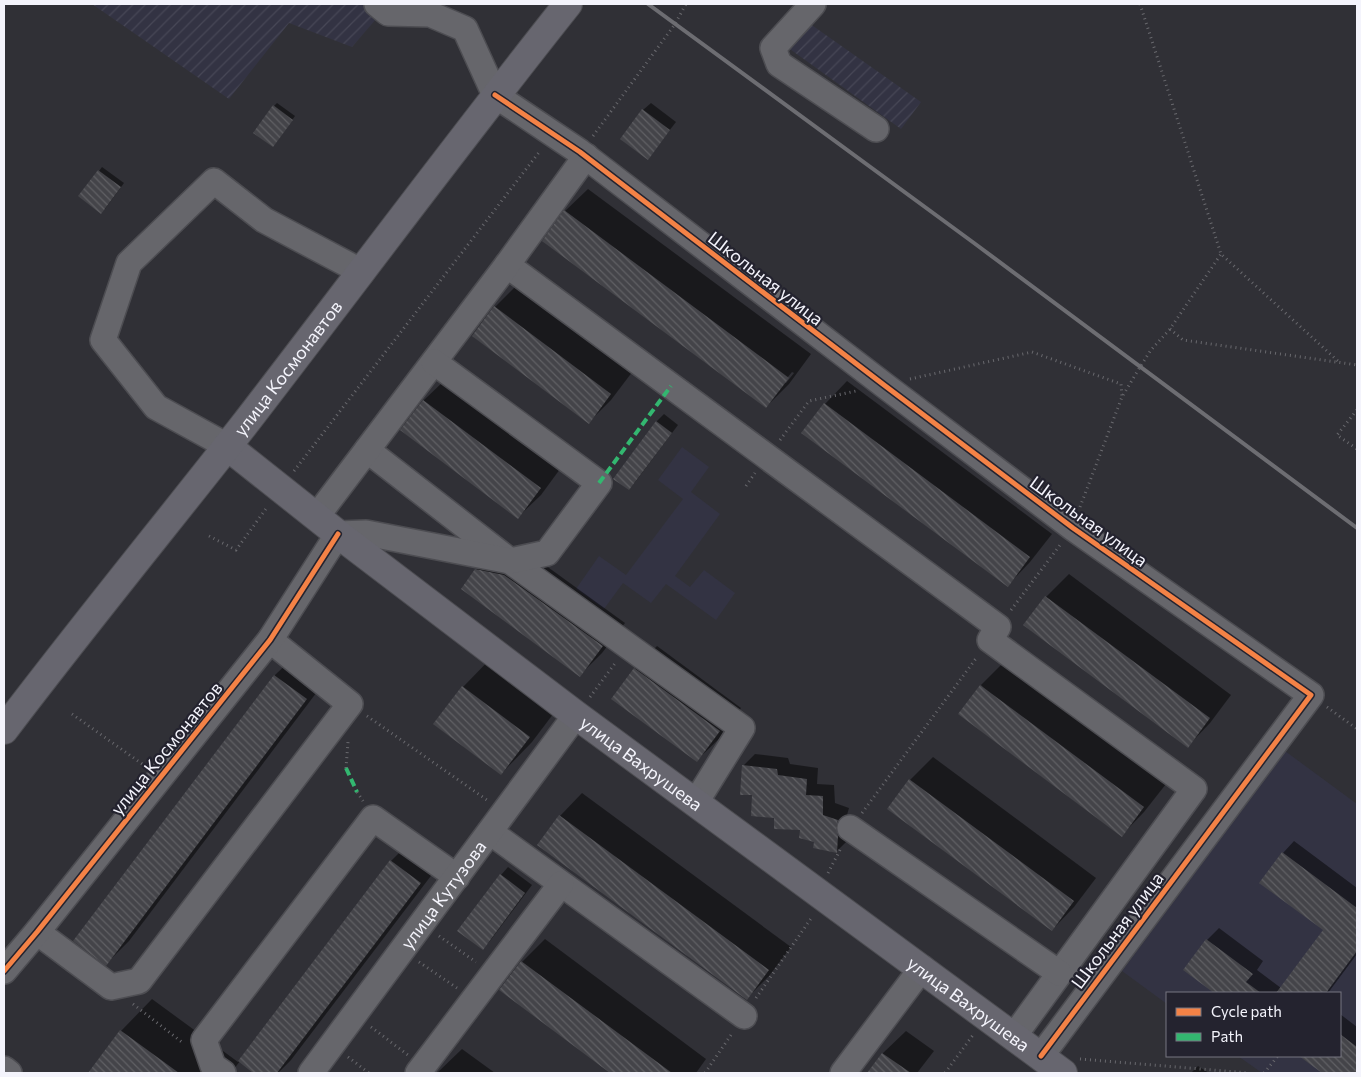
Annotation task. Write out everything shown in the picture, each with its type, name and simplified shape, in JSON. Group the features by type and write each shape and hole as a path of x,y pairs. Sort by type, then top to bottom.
{"main road":[{"name":"улица Космонавтов","path":"4,730 227,446 362,272 495,95 568,4"},
{"name":"улица Вахрушева","path":"227,446 338,534 576,715 1063,1073"}],"street":[{"path":"377,4 388,13 430,14 465,29 495,95"},
{"path":"813,4 773,48 779,64 876,129"},
{"name":"Школьная улица","path":"495,95 583,154 1073,528 1311,695 1041,1056"},
{"path":"317,516 507,265 583,154"},
{"path":"227,446 156,407 103,340 129,263 214,181 264,220 362,272"},
{"path":"507,265 998,627 990,640 1194,789 1014,1036"},
{"path":"338,534 366,533 510,561 547,554 599,483 434,362"},
{"path":"367,450 510,561 742,728 696,802"},
{"name":"улица Космонавтов","path":"4,970 37,932 270,640 338,534"},
{"path":"37,932 111,987 139,981 350,704 270,640"},
{"name":"улица Кутузова","path":"311,1073 576,715"},
{"path":"218,1070 204,1040 373,818 457,877"},
{"path":"850,828 1059,974"},
{"path":"490,832 744,1016"},
{"path":"421,1070 561,884"},
{"path":"843,1073 922,968"},
{"path":"4,1069 9,1073"}],"path":[{"path":"583,154 675,24 686,4"},
{"path":"1140,4 1221,254 1339,362"},
{"path":"210,536 236,550 280,488 553,133"},
{"path":"1122,397 1148,355 1170,329 1221,254"},
{"path":"1170,329 1183,340 1357,365"},
{"path":"1357,410 1338,434 1357,449"},
{"path":"705,1073 837,881 828,874 850,828 990,640"},
{"path":"576,715 628,646"},
{"path":"1311,695 1357,729"},
{"path":"350,704 505,813"},
{"path":"72,714 160,777"},
{"path":"422,924 494,975"},
{"path":"402,950 474,1000"},
{"path":"111,987 218,1070"},
{"path":"354,1014 421,1070"},
{"path":"945,1073 987,1016"},
{"path":"1041,1056 1249,1073"},
{"path":"1264,1073 1277,1057"}],"shaded area":[{"path":"92,4 389,4 352,47 289,23 229,99"},
{"path":"806,21 921,102 901,129 787,47"},
{"path":"682,447 709,467 691,492 720,514 675,576 690,587 704,570 735,593 716,620 666,584 651,603 623,583 604,609 576,589 599,556 626,575 683,499 658,480"},
{"path":"1285,751 1357,804 1357,1073 1262,1073 1239,1057 1341,1057 1341,992 1166,992 1166,1003 1122,971"}],"building":[{"path":"273,105 293,120 273,147 253,133"},
{"path":"642,109 670,130 648,160 620,139"},
{"path":"98,170 121,187 101,214 78,196"},
{"path":"564,210 789,378 766,408 542,241"},
{"path":"494,306 611,394 589,424 472,336"},
{"path":"423,400 541,488 518,519 400,430"},
{"path":"824,403 1030,557 1008,587 801,433"},
{"path":"656,421 672,433 629,490 613,479"},
{"path":"475,569 504,575 603,646 580,677 461,589"},
{"path":"1045,596 1210,718 1188,748 1023,625"},
{"path":"634,668 720,731 697,762 611,699"},
{"path":"274,675 307,699 106,966 73,941"},
{"path":"980,685 1144,807 1122,837 958,714"},
{"path":"462,686 530,737 501,775 433,724"},
{"path":"742,765 777,769 778,775 807,779 806,795 823,796 823,815 838,820 836,827 838,836 837,853 813,848 814,842 799,838 800,830 774,829 774,818 751,816 752,795 740,795"},
{"path":"909,779 1074,901 1052,931 887,809"},
{"path":"559,815 769,970 747,1000 537,845"},
{"path":"1282,852 1357,908 1357,951 1327,992 1277,992 1323,930 1259,883"},
{"path":"390,860 421,883 277,1073 253,1073 238,1061"},
{"path":"500,874 525,893 483,950 457,931"},
{"path":"1206,939 1253,974 1246,982 1260,992 1213,992 1183,970"},
{"path":"521,961 672,1073 610,1073 499,990"},
{"path":"120,1030 179,1073 88,1073"},
{"path":"1341,1035 1357,1047 1357,1073 1322,1073 1300,1057 1341,1057"},
{"path":"882,1053 911,1073 867,1073"}],"railway":[{"path":"648,4 974,243 1357,528"}],"marked path":[{"path":"599,483 671,386"},
{"path":"346,768 357,792"}],"cycle path":[{"path":"495,95 580,152 1073,528 1311,695 1041,1056"},
{"path":"4,971 270,640 338,534"}]}
